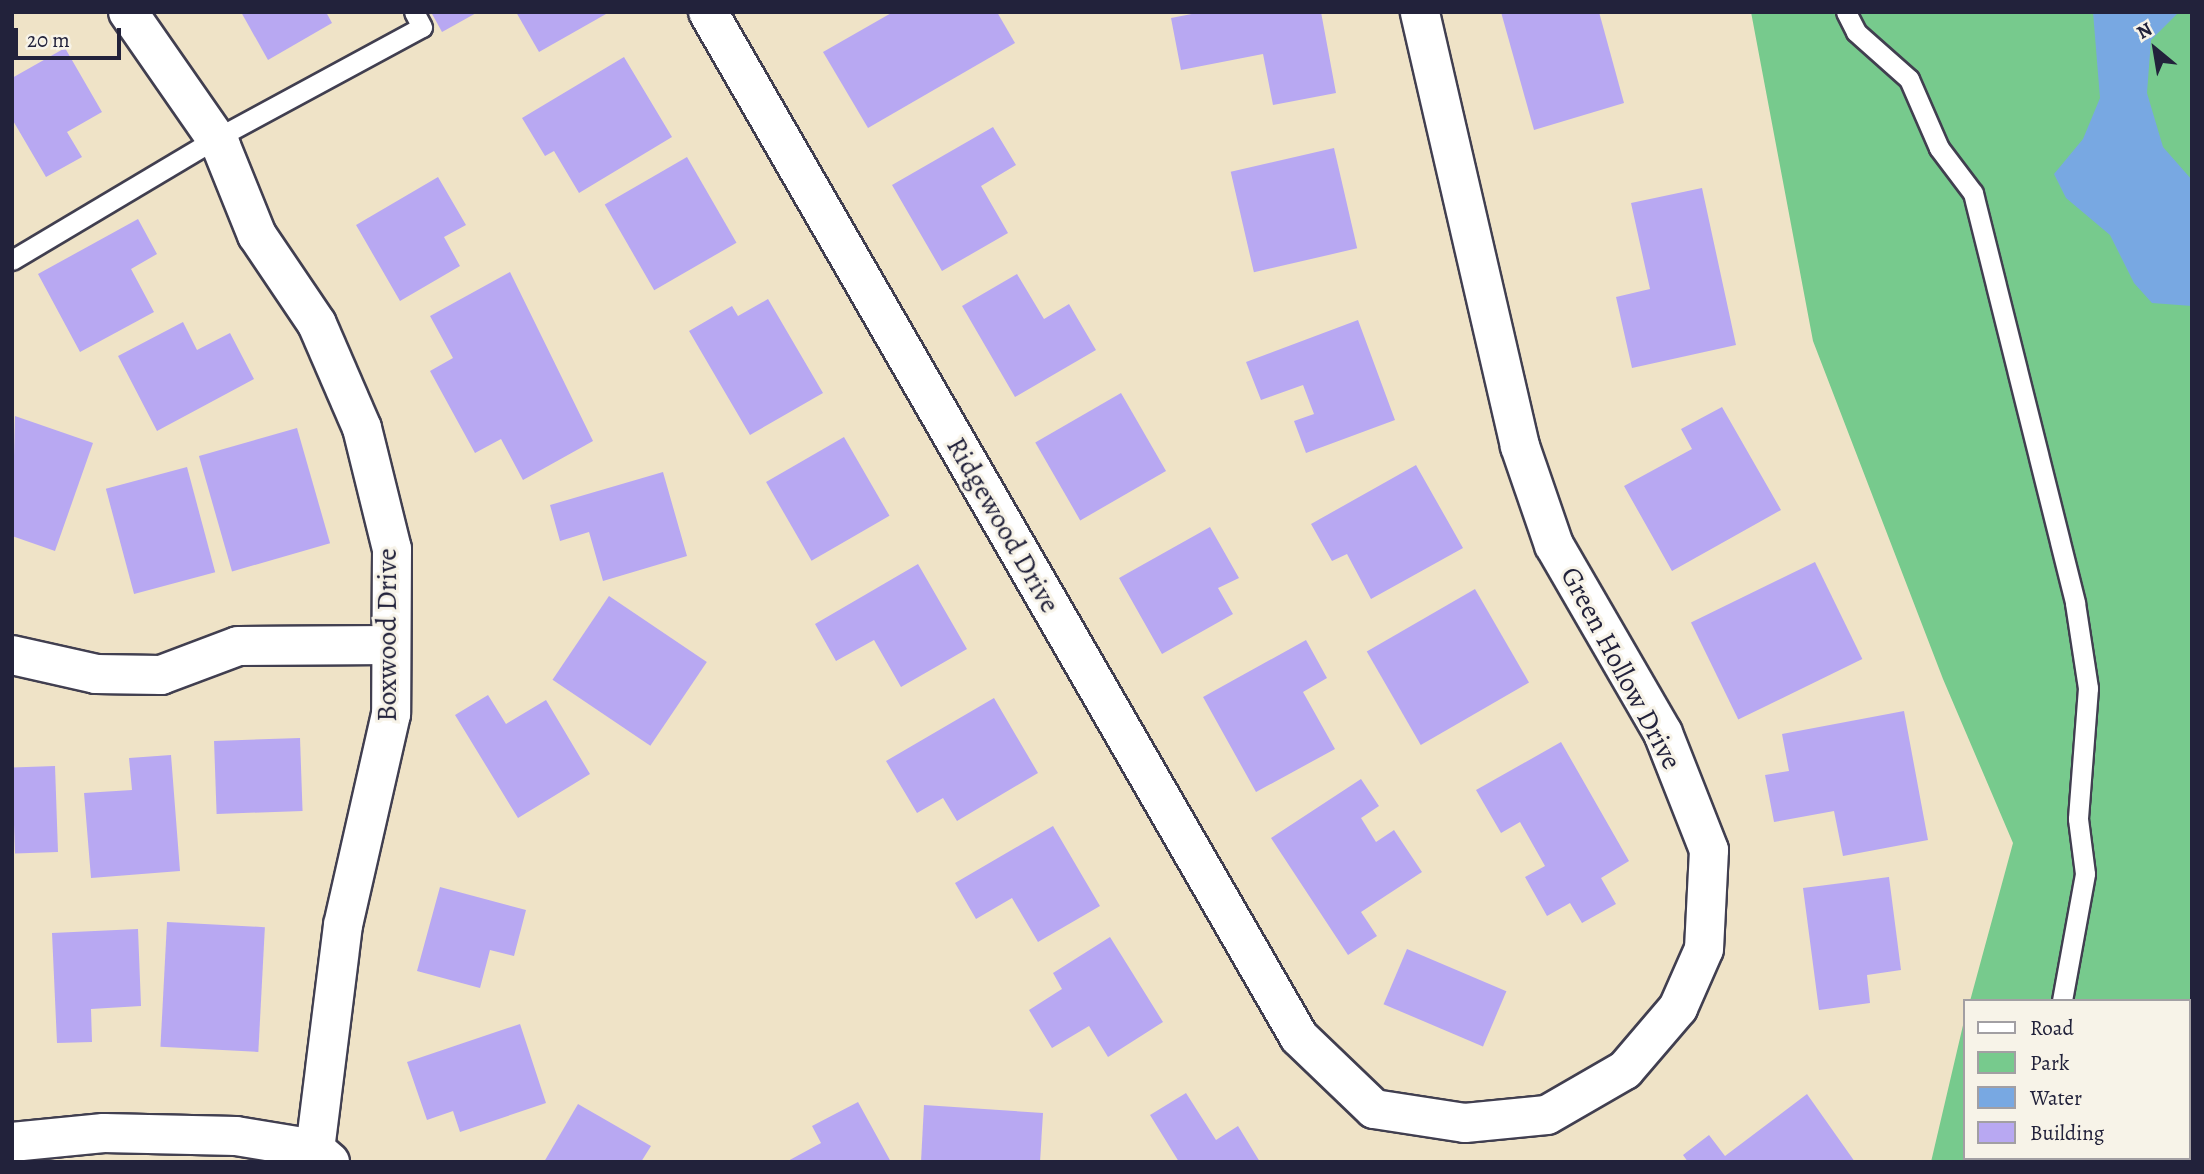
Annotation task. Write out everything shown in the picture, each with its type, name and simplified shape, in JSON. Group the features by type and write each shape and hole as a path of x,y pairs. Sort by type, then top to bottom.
{"street":[{"name":"Boxwood Drive","path":"128,12 215,139 257,235 317,324 362,428 392,549 391,715 342,925 323,1156"},
{"name":"Ridgewood Drive","path":"708,12 1299,1037"},
{"name":"Green Hollow Drive","path":"1299,1037 1374,1109 1465,1122 1546,1115 1625,1070 1678,1008 1704,949 1709,849 1664,733 1555,545 1524,458 1420,12"},
{"path":"12,655 96,674 162,675 238,646 391,645"},
{"path":"12,1142 104,1133 236,1136 323,1156"}],"lane":[{"path":"12,260 215,139 422,27 414,12"},
{"path":"1846,12 1856,32 1909,79 1939,148 1973,192 2075,603 2088,688 2078,819 2085,874 2062,999"}],"green space":[{"path":"1751,12 2192,12 2192,1162 1931,1162 1962,1030 1962,1160 2190,1160 2190,999 1971,999 2013,843 1943,679 1813,341"}],"water":[{"path":"2093,12 2179,12 2151,40 2147,93 2163,147 2192,180 2192,306 2152,303 2134,283 2110,235 2066,198 2054,174 2083,139 2100,98"}],"building":[{"path":"241,12 326,12 332,23 268,60"},
{"path":"431,12 478,12 442,32"},
{"path":"516,12 605,12 606,14 539,52"},
{"path":"893,12 997,12 1015,43 868,128 823,52"},
{"path":"1202,12 1321,12 1336,93 1273,105 1263,54 1181,70 1171,18"},
{"path":"1501,12 1599,12 1624,103 1534,130"},
{"path":"65,48 102,112 67,132 82,157 46,177 12,119 12,78"},
{"path":"624,57 672,137 579,193 554,151 545,156 522,118"},
{"path":"993,127 1016,165 981,186 1008,233 942,271 892,185"},
{"path":"1334,148 1357,248 1254,272 1231,172"},
{"path":"687,157 736,243 654,290 605,204"},
{"path":"438,177 466,225 444,237 460,266 400,301 356,225"},
{"path":"1702,188 1736,345 1632,368 1616,297 1650,289 1631,203"},
{"path":"138,219 157,254 131,269 154,312 80,352 38,274"},
{"path":"510,272 593,441 523,480 501,439 475,453 430,371 453,358 430,316"},
{"path":"1017,274 1044,319 1069,304 1096,350 1015,397 962,306"},
{"path":"768,299 823,393 750,435 689,331 732,306 738,316"},
{"path":"1358,320 1395,420 1306,453 1294,421 1314,414 1303,385 1261,400 1246,362"},
{"path":"183,322 197,350 230,333 254,379 157,431 118,356"},
{"path":"1121,393 1166,471 1080,520 1035,442"},
{"path":"1722,407 1781,510 1672,571 1624,486 1692,449 1681,429"},
{"path":"15,416 93,443 55,551 12,536"},
{"path":"297,428 330,543 232,571 199,456"},
{"path":"844,437 890,516 812,561 766,482"},
{"path":"1416,465 1463,548 1371,599 1347,554 1332,561 1311,524"},
{"path":"187,467 215,572 134,594 106,489"},
{"path":"663,472 687,556 603,581 589,532 560,541 550,505"},
{"path":"1210,527 1239,578 1218,588 1233,614 1162,654 1119,578"},
{"path":"1815,562 1862,659 1738,720 1691,622"},
{"path":"918,564 967,649 901,687 874,640 836,661 815,624"},
{"path":"1475,589 1529,683 1421,745 1367,652"},
{"path":"609,596 707,662 650,746 553,680"},
{"path":"1306,640 1327,678 1303,692 1335,749 1256,792 1203,697"},
{"path":"488,695 506,724 546,700 590,774 518,818 455,715"},
{"path":"994,698 1038,773 957,821 943,798 917,813 886,761"},
{"path":"1904,711 1928,840 1843,856 1834,811 1774,822 1765,775 1789,771 1782,734"},
{"path":"300,738 303,811 217,814 214,741"},
{"path":"1561,742 1629,861 1601,878 1616,904 1582,923 1570,903 1547,916 1525,877 1545,866 1520,822 1501,833 1476,790"},
{"path":"171,755 180,871 91,878 84,793 132,790 129,758"},
{"path":"55,766 58,852 15,853 12,768"},
{"path":"1361,779 1379,806 1361,818 1376,842 1394,830 1422,872 1361,912 1377,936 1348,955 1271,838"},
{"path":"1053,826 1100,906 1038,942 1012,898 976,919 955,883"},
{"path":"1889,877 1901,970 1867,975 1870,1003 1819,1010 1803,888"},
{"path":"440,887 526,910 514,956 490,950 480,988 417,971"},
{"path":"167,922 265,927 258,1052 160,1047"},
{"path":"138,929 141,1006 91,1009 92,1042 57,1043 52,933"},
{"path":"1110,937 1163,1022 1108,1057 1089,1026 1052,1048 1029,1010 1062,989 1053,973"},
{"path":"1407,949 1506,991 1483,1046 1384,1004"},
{"path":"520,1024 546,1103 460,1132 453,1111 427,1120 407,1062"},
{"path":"1186,1093 1216,1140 1238,1126 1260,1162 1179,1162 1150,1115"},
{"path":"1807,1094 1855,1162 1688,1162 1683,1155 1709,1135 1725,1156"},
{"path":"858,1102 891,1162 786,1162 821,1143 812,1126"},
{"path":"578,1104 651,1146 641,1162 544,1162"},
{"path":"924,1105 1043,1113 1040,1162 921,1162"}]}
